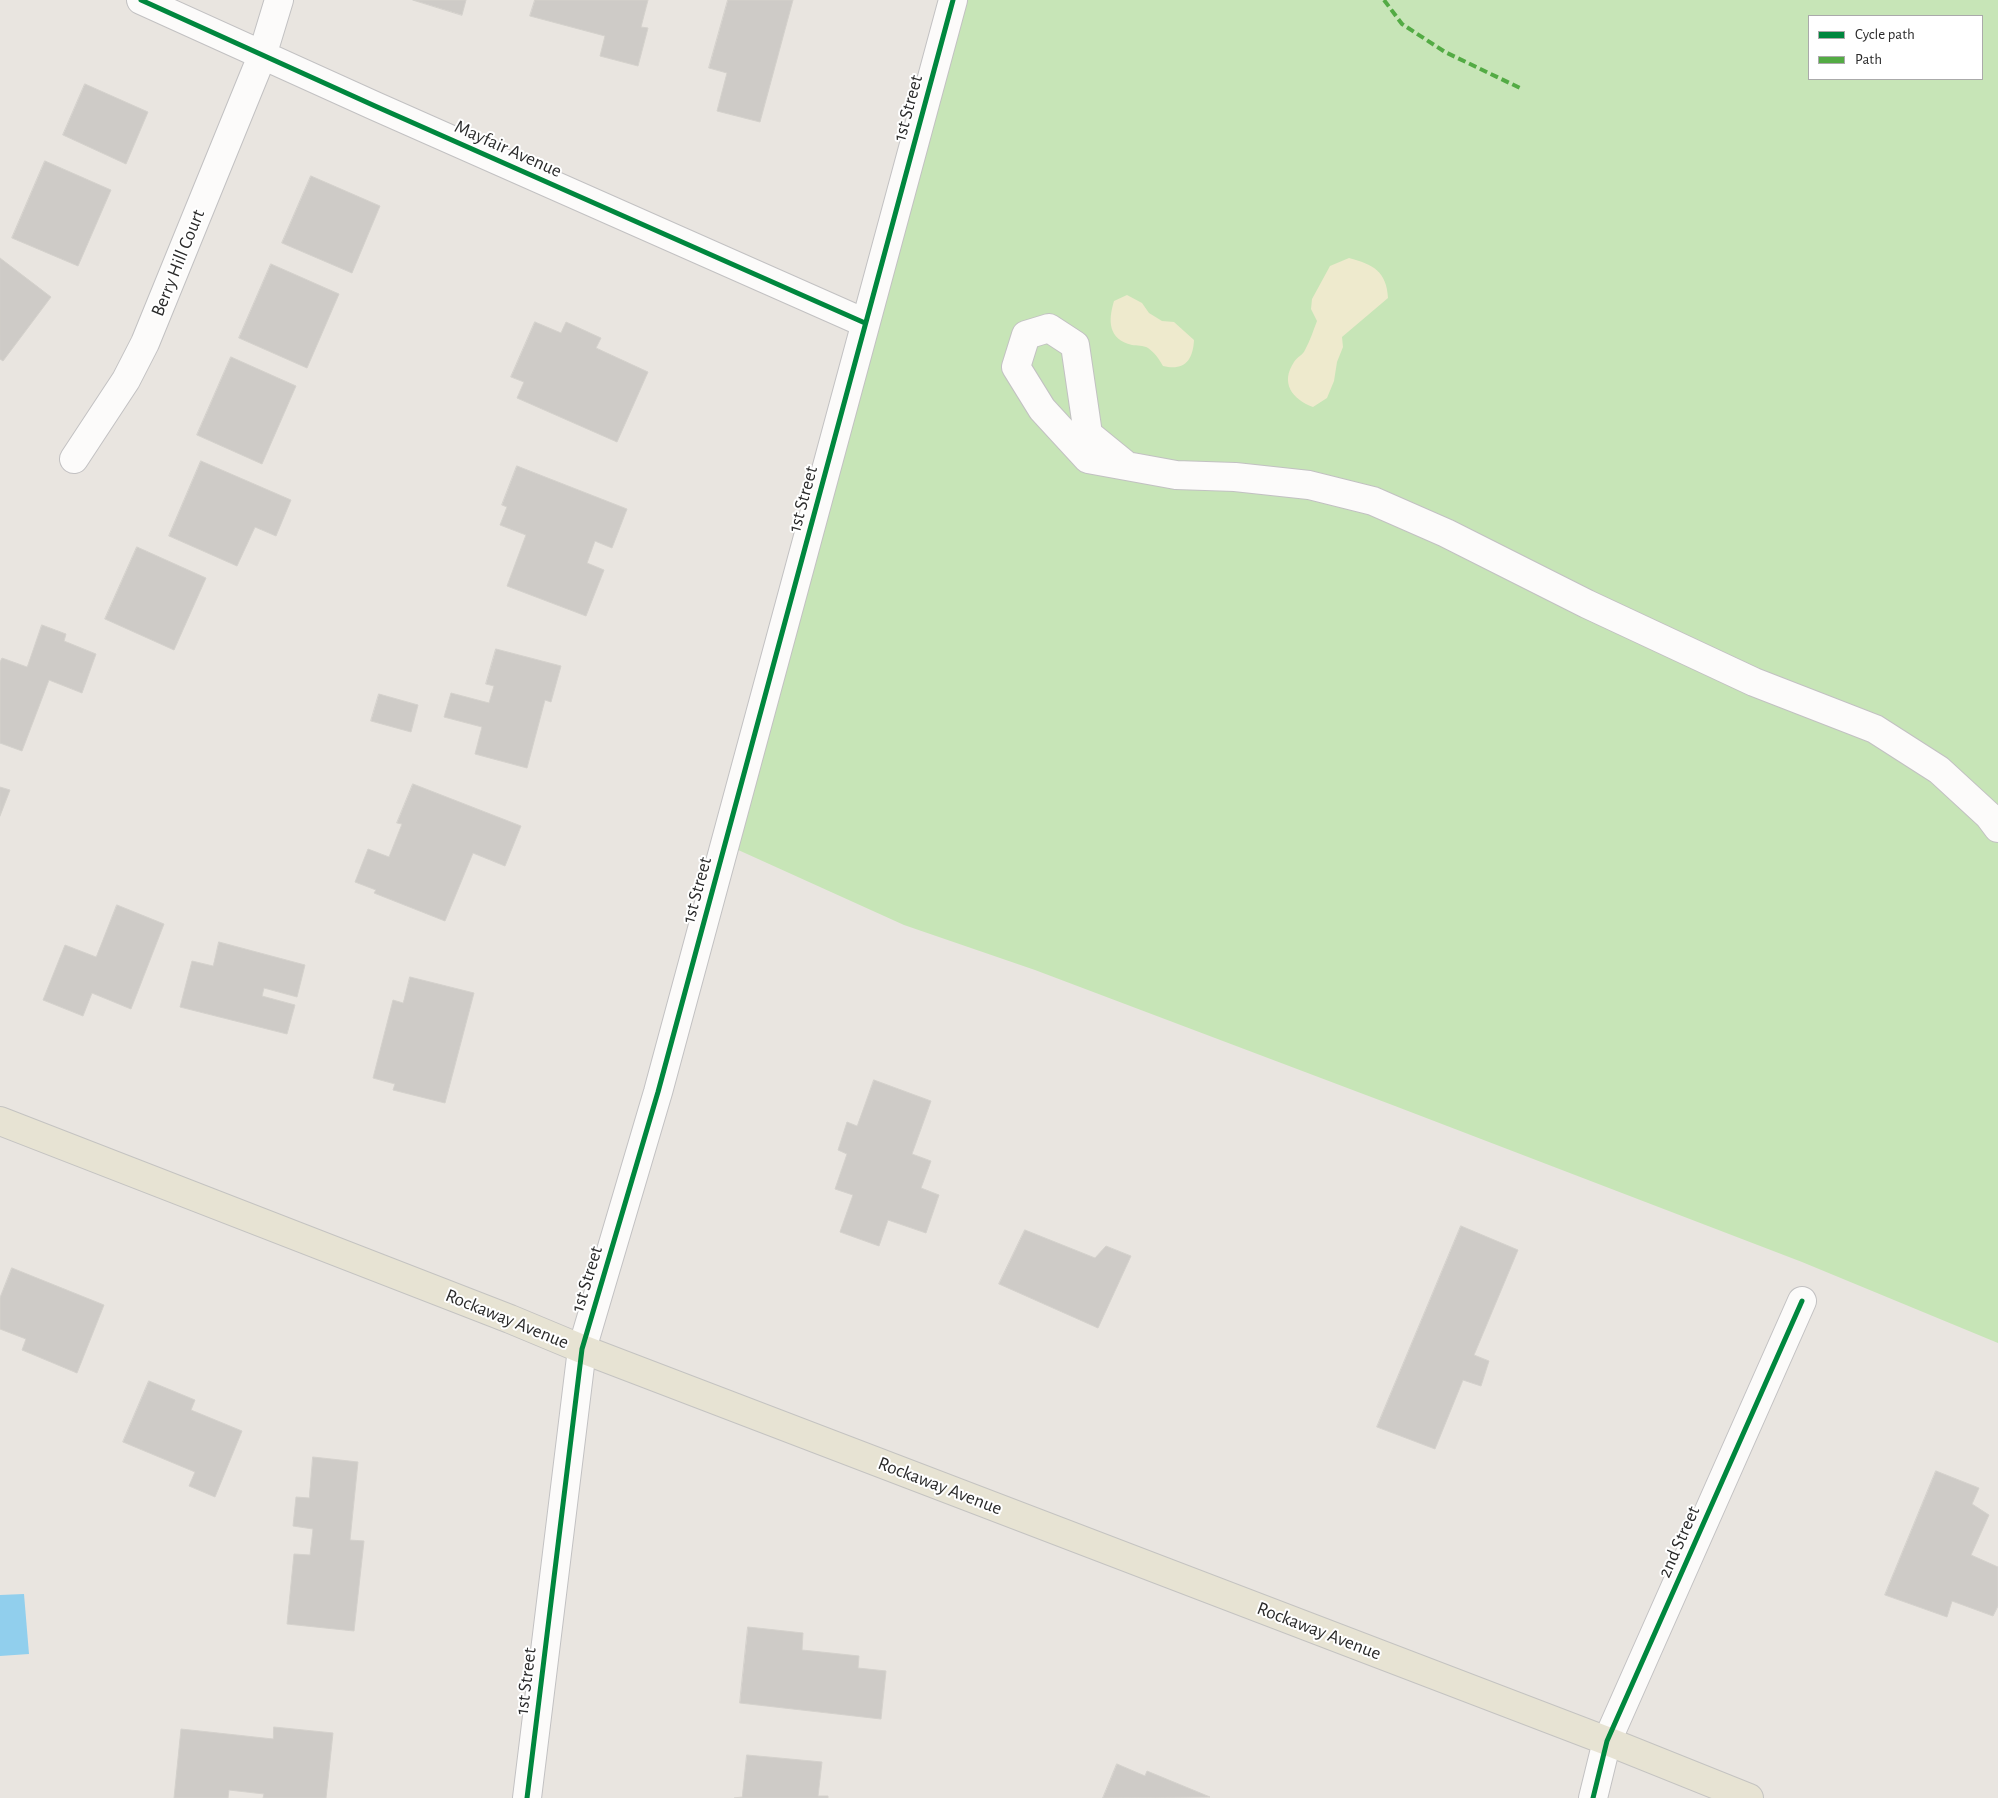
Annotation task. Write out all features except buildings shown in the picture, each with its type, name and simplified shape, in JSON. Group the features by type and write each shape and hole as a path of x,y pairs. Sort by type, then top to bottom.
{"main road":[{"name":"Rockaway Avenue","path":"0,1121 510,1319 582,1350 1607,1741 1749,1798"}],"street":[{"name":"Mayfair Avenue","path":"141,0 262,56 865,323"},
{"name":"Berry Hill Court","path":"74,459 126,380 145,343 262,56 279,0"},
{"name":"1st Street","path":"527,1798 582,1350 658,1092 953,0"},
{"path":"1126,465 1088,434 1075,345 1049,328 1026,335 1016,367 1042,409 1088,459 1176,475 1235,477 1309,485 1373,501 1446,533 1587,604 1754,682 1875,729 1939,770 1990,816 1998,828"},
{"name":"2nd Street","path":"1593,1798 1607,1741 1802,1301"}],"green space":[{"path":"952,0 1998,0 1998,1343 1802,1262 1395,1106 1035,970 904,925 725,844"}],"sand":[{"path":"1349,258 1372,266 1377,270 1385,282 1388,298 1342,337 1343,347 1337,362 1334,381 1327,398 1313,407 1299,400 1294,395 1288,383 1288,377 1294,362 1307,347 1317,321 1311,309 1312,299 1330,266"},
{"path":"1127,295 1142,303 1149,313 1162,321 1174,322 1194,340 1192,354 1186,363 1177,367 1163,366 1157,356 1148,348 1124,342 1114,334 1111,315 1114,301"}],"water":[{"path":"24,1594 29,1654 0,1656 0,1595"}],"marked path":[{"path":"1384,0 1402,24 1445,52 1520,88"}],"cycle path":[{"path":"141,0 865,323"},
{"path":"527,1798 582,1349 658,1092 953,0"},
{"path":"1593,1798 1607,1741 1802,1301"}]}
